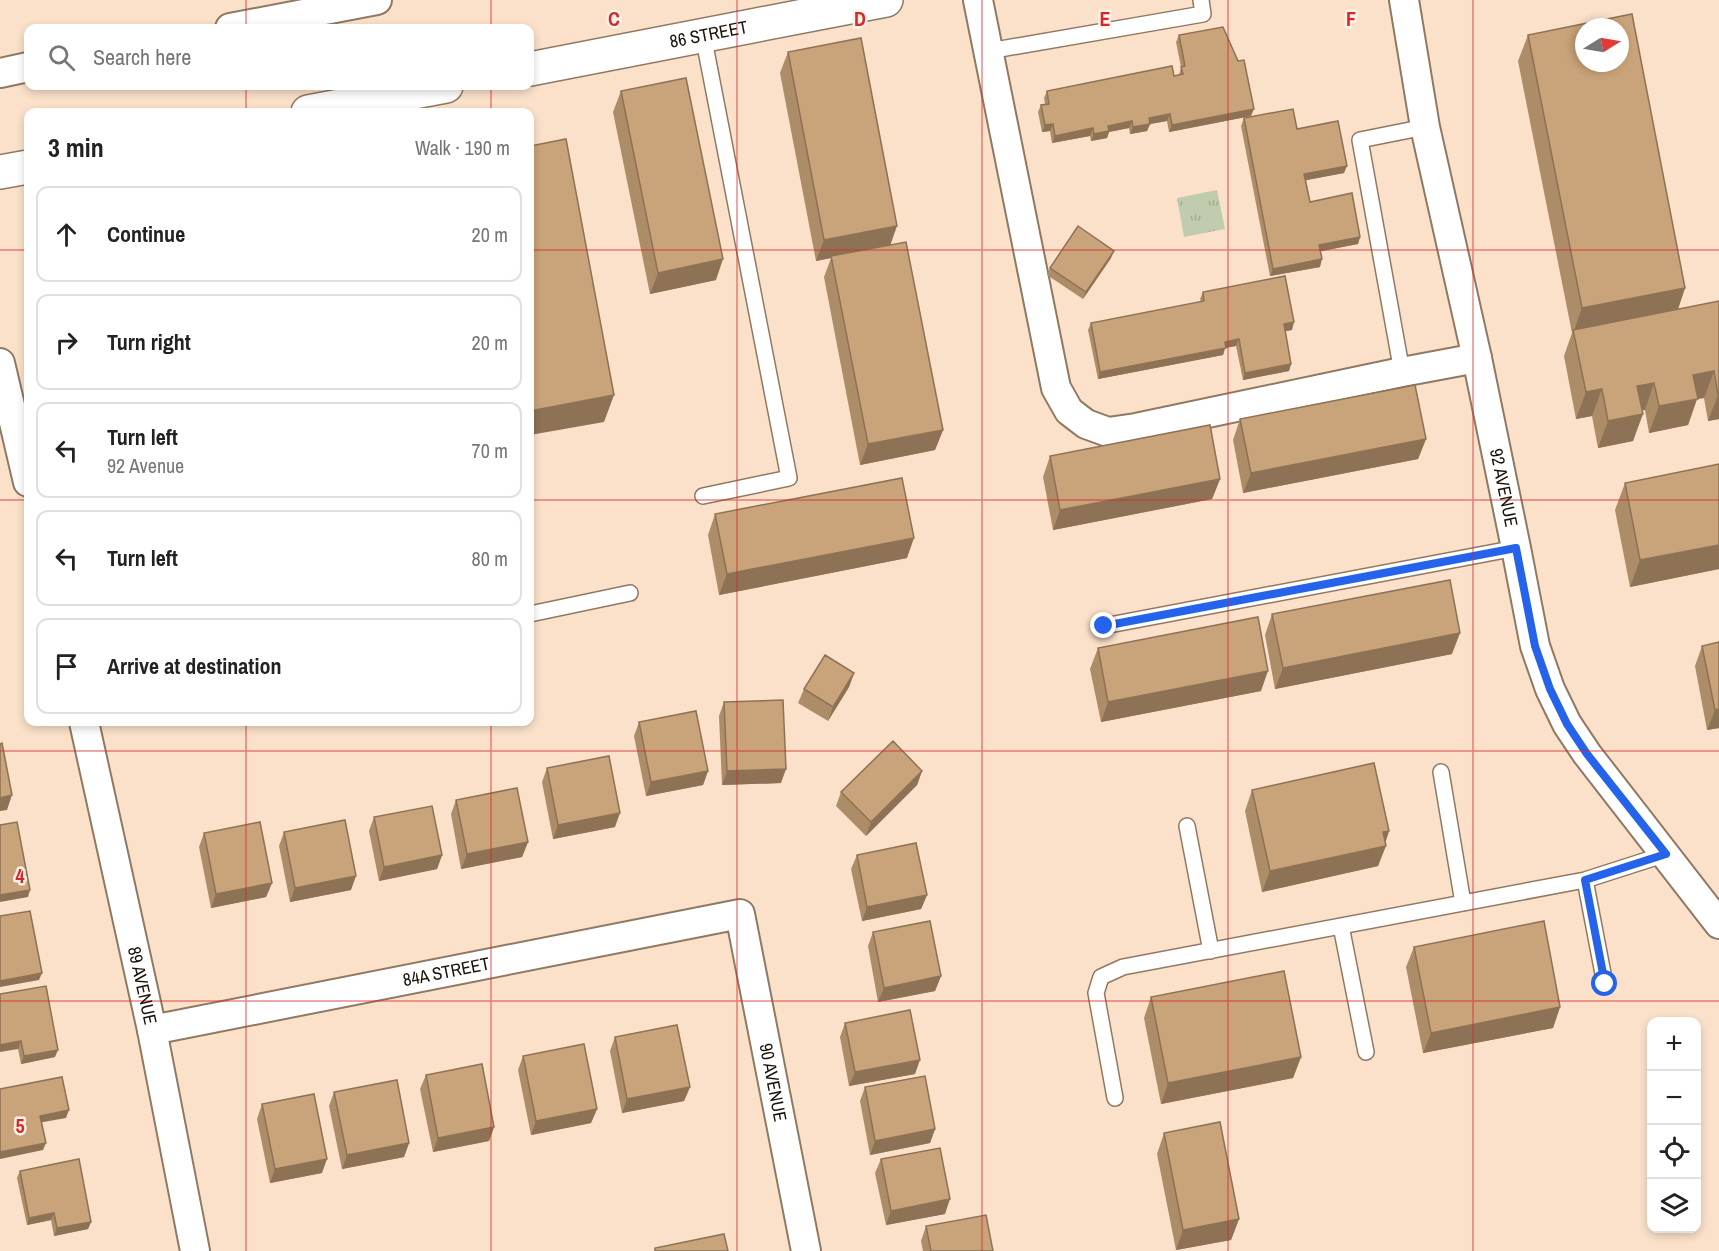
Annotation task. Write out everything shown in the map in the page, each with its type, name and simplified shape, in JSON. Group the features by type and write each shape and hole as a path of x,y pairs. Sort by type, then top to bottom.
{"main road":[{"name":"86 STREET","path":"534,68 886,0"},
{"path":"360,108 430,90"},
{"path":"0,172 24,168"}],"street":[{"path":"251,24 377,0"},
{"path":"978,0 1056,388 1069,411 1086,424 1108,432 1136,428 1477,358"},
{"name":"92 AVENUE","path":"1404,0 1425,127 1477,358 1535,646 1550,689 1567,724 1587,754 1719,924"},
{"path":"0,73 24,68"},
{"path":"0,363 24,465"},
{"name":"89 AVENUE","path":"85,726 152,1030 195,1251"},
{"name":"84A STREET","path":"152,1030 740,914"},
{"name":"90 AVENUE","path":"740,914 806,1251"}],"lane":[{"path":"988,51 1203,14 1201,0"},
{"path":"703,35 789,478 703,496"},
{"path":"1402,372 1360,140 1425,127"},
{"path":"1104,626 1516,548"},
{"path":"534,613 630,593"},
{"path":"1441,772 1463,903"},
{"path":"1187,826 1211,951"},
{"path":"1115,1098 1096,993 1101,977 1124,967 1585,880 1666,854"},
{"path":"1585,880 1605,984"},
{"path":"1341,926 1366,1052"}],"green space":[{"path":"1217,190 1225,229 1184,237 1177,198"}],"building":[{"path":"1632,14 1685,288 1582,308 1528,35 1575,26 1575,72 1629,72 1629,18 1612,18"},
{"path":"1223,27 1238,61 1244,60 1254,109 1172,125 1170,114 1149,118 1150,124 1133,127 1132,121 1108,126 1109,131 1094,134 1093,128 1055,136 1053,124 1045,125 1041,105 1049,104 1047,91 1172,66 1174,76 1183,74 1181,67 1185,66 1179,35"},
{"path":"861,38 897,226 824,240 788,52"},
{"path":"686,78 723,259 658,273 621,91"},
{"path":"1293,109 1297,129 1338,121 1347,166 1304,174 1310,202 1352,193 1360,237 1319,245 1322,259 1273,269 1244,118"},
{"path":"566,139 614,395 534,410 534,145"},
{"path":"1078,226 1114,251 1086,292 1050,268"},
{"path":"906,242 943,430 868,444 831,256"},
{"path":"1285,276 1294,322 1284,324 1291,364 1245,373 1239,339 1225,342 1226,348 1100,372 1091,323 1204,301 1203,292"},
{"path":"1719,301 1719,394 1714,371 1693,375 1698,399 1659,406 1654,383 1637,386 1643,414 1608,421 1602,389 1586,392 1573,330"},
{"path":"1415,385 1426,439 1251,473 1240,419"},
{"path":"1210,425 1220,479 1060,510 1050,456"},
{"path":"1719,464 1719,545 1640,560 1625,483"},
{"path":"902,478 914,538 727,574 715,514"},
{"path":"1450,580 1460,633 1283,668 1272,614"},
{"path":"1258,617 1268,671 1108,702 1098,648"},
{"path":"1719,642 1719,709 1715,710 1702,646"},
{"path":"825,655 854,673 833,707 804,689"},
{"path":"783,700 786,769 727,771 724,702"},
{"path":"696,711 708,771 651,782 639,722"},
{"path":"893,741 922,771 871,822 841,792"},
{"path":"2,743 12,795 0,798 0,744"},
{"path":"609,756 620,813 558,825 547,768"},
{"path":"1374,763 1389,831 1383,832 1386,846 1270,871 1252,790"},
{"path":"517,788 528,842 467,854 456,800"},
{"path":"432,806 442,855 384,867 374,817"},
{"path":"345,820 356,876 295,888 284,832"},
{"path":"17,822 30,890 0,895 0,825"},
{"path":"260,822 272,883 216,894 204,833"},
{"path":"916,843 927,895 867,907 857,855"},
{"path":"30,911 42,973 0,981 0,916"},
{"path":"930,921 941,976 884,988 873,932"},
{"path":"1544,921 1560,1007 1431,1033 1414,947"},
{"path":"1284,971 1301,1057 1168,1083 1151,997"},
{"path":"46,986 58,1050 24,1056 21,1041 0,1045 0,994"},
{"path":"910,1010 920,1060 855,1072 845,1023"},
{"path":"677,1025 690,1087 627,1099 615,1037"},
{"path":"584,1044 597,1109 536,1121 523,1056"},
{"path":"482,1064 494,1127 438,1138 426,1075"},
{"path":"925,1076 935,1129 875,1141 865,1087"},
{"path":"62,1077 69,1110 40,1116 46,1143 0,1152 0,1089"},
{"path":"397,1080 409,1143 347,1155 334,1092"},
{"path":"314,1094 327,1159 275,1169 262,1104"},
{"path":"1220,1122 1239,1219 1183,1230 1164,1133"},
{"path":"940,1148 950,1199 891,1211 881,1159"},
{"path":"79,1159 91,1222 57,1228 54,1213 29,1218 20,1171"},
{"path":"986,1215 993,1251 931,1251 926,1226"},
{"path":"724,1234 728,1251 655,1251 655,1248"}],"route":[{"path":"1104,626 1516,548 1535,646 1550,689 1567,724 1587,754 1666,854 1585,880 1605,984"}]}
